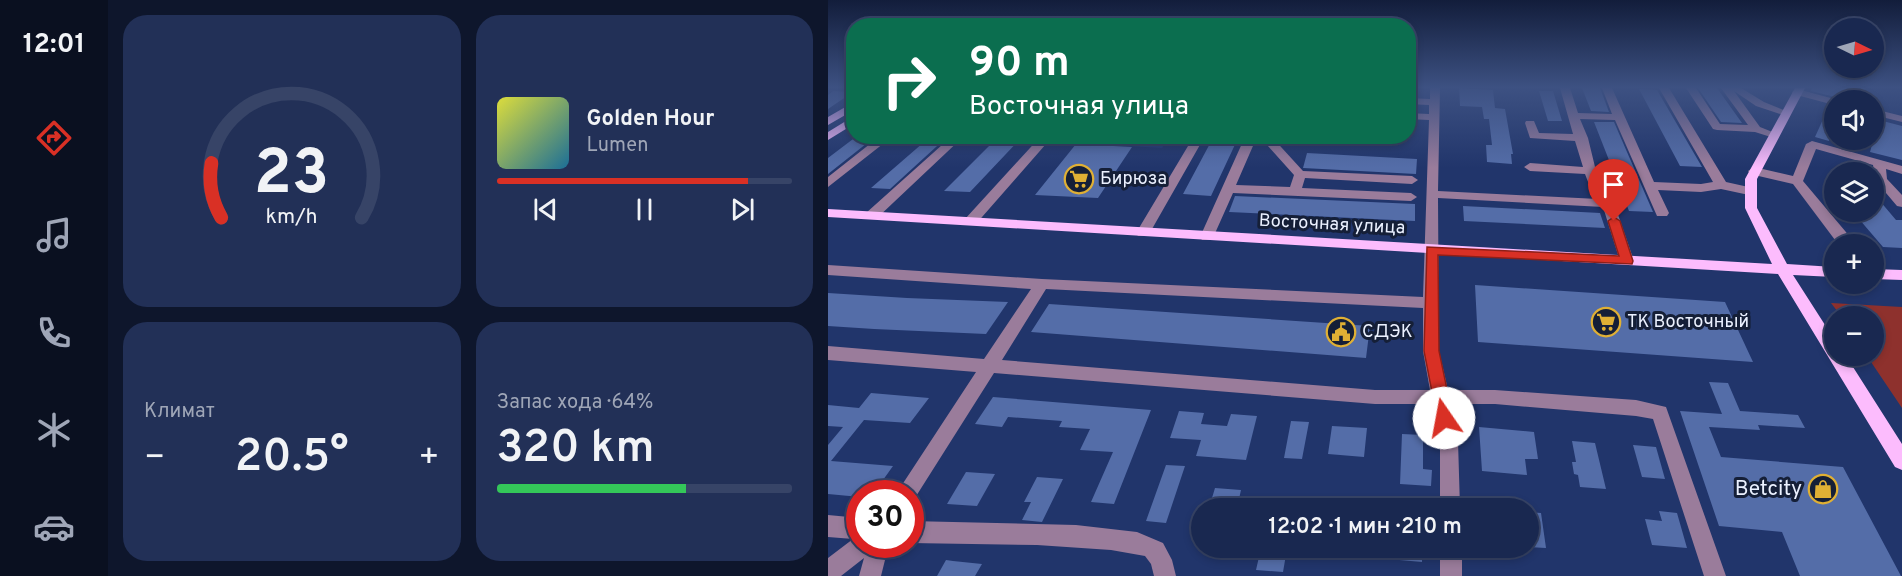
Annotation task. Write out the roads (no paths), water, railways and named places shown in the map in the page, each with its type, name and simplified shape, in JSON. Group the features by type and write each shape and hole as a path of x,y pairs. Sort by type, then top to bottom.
{"main road":[{"path":"1785,115 1754,171 1749,191 1751,208 1782,269 1824,335"},
{"path":"828,137 846,125"},
{"path":"828,127 842,128"},
{"name":"Восточная улица","path":"828,213 1824,271"},
{"path":"1884,274 1902,275"},
{"path":"1843,366 1902,461"}],"street":[{"path":"1680,115 1721,185"},
{"path":"1708,115 1717,128 1756,129 1774,135"},
{"path":"1746,115 1756,129"},
{"path":"1886,115 1902,119"},
{"path":"1416,116 1434,117 1431,351 1449,441 1450,498"},
{"path":"1627,261 1608,203 1596,187 1590,171 1574,116 1619,117 1662,213"},
{"path":"1530,123 1534,136 1582,138"},
{"path":"828,183 878,144"},
{"path":"871,216 950,144"},
{"path":"970,222 1041,144"},
{"path":"1143,233 1195,144"},
{"path":"1208,237 1248,144"},
{"path":"1272,144 1300,174 1412,180"},
{"path":"1797,181 1812,144 1872,162"},
{"path":"1884,165 1902,170"},
{"path":"1530,167 1590,171"},
{"path":"1754,171 1797,181 1838,234"},
{"path":"1295,191 1300,174"},
{"path":"1884,183 1902,203"},
{"path":"1650,186 1701,188 1721,185 1749,191"},
{"path":"1228,189 1411,197"},
{"path":"1433,194 1608,203"},
{"path":"828,270 1042,284 1430,303"},
{"path":"915,480 1042,284"},
{"path":"828,353 1375,397 1440,395 1542,400 1636,408 1660,413 1715,576"},
{"path":"828,526 846,528"},
{"path":"924,532 1117,538 1151,547 1163,562 1165,576"},
{"path":"828,572 846,558"},
{"path":"870,576 874,558"},
{"path":"1451,558 1451,576"}],"place":[{"name":"Бирюза","path":"1079,179"},
{"name":"ТК Восточный","path":"1606,322"},
{"name":"СДЭК","path":"1341,332"},
{"name":"Betcity","path":"1823,489"}]}
